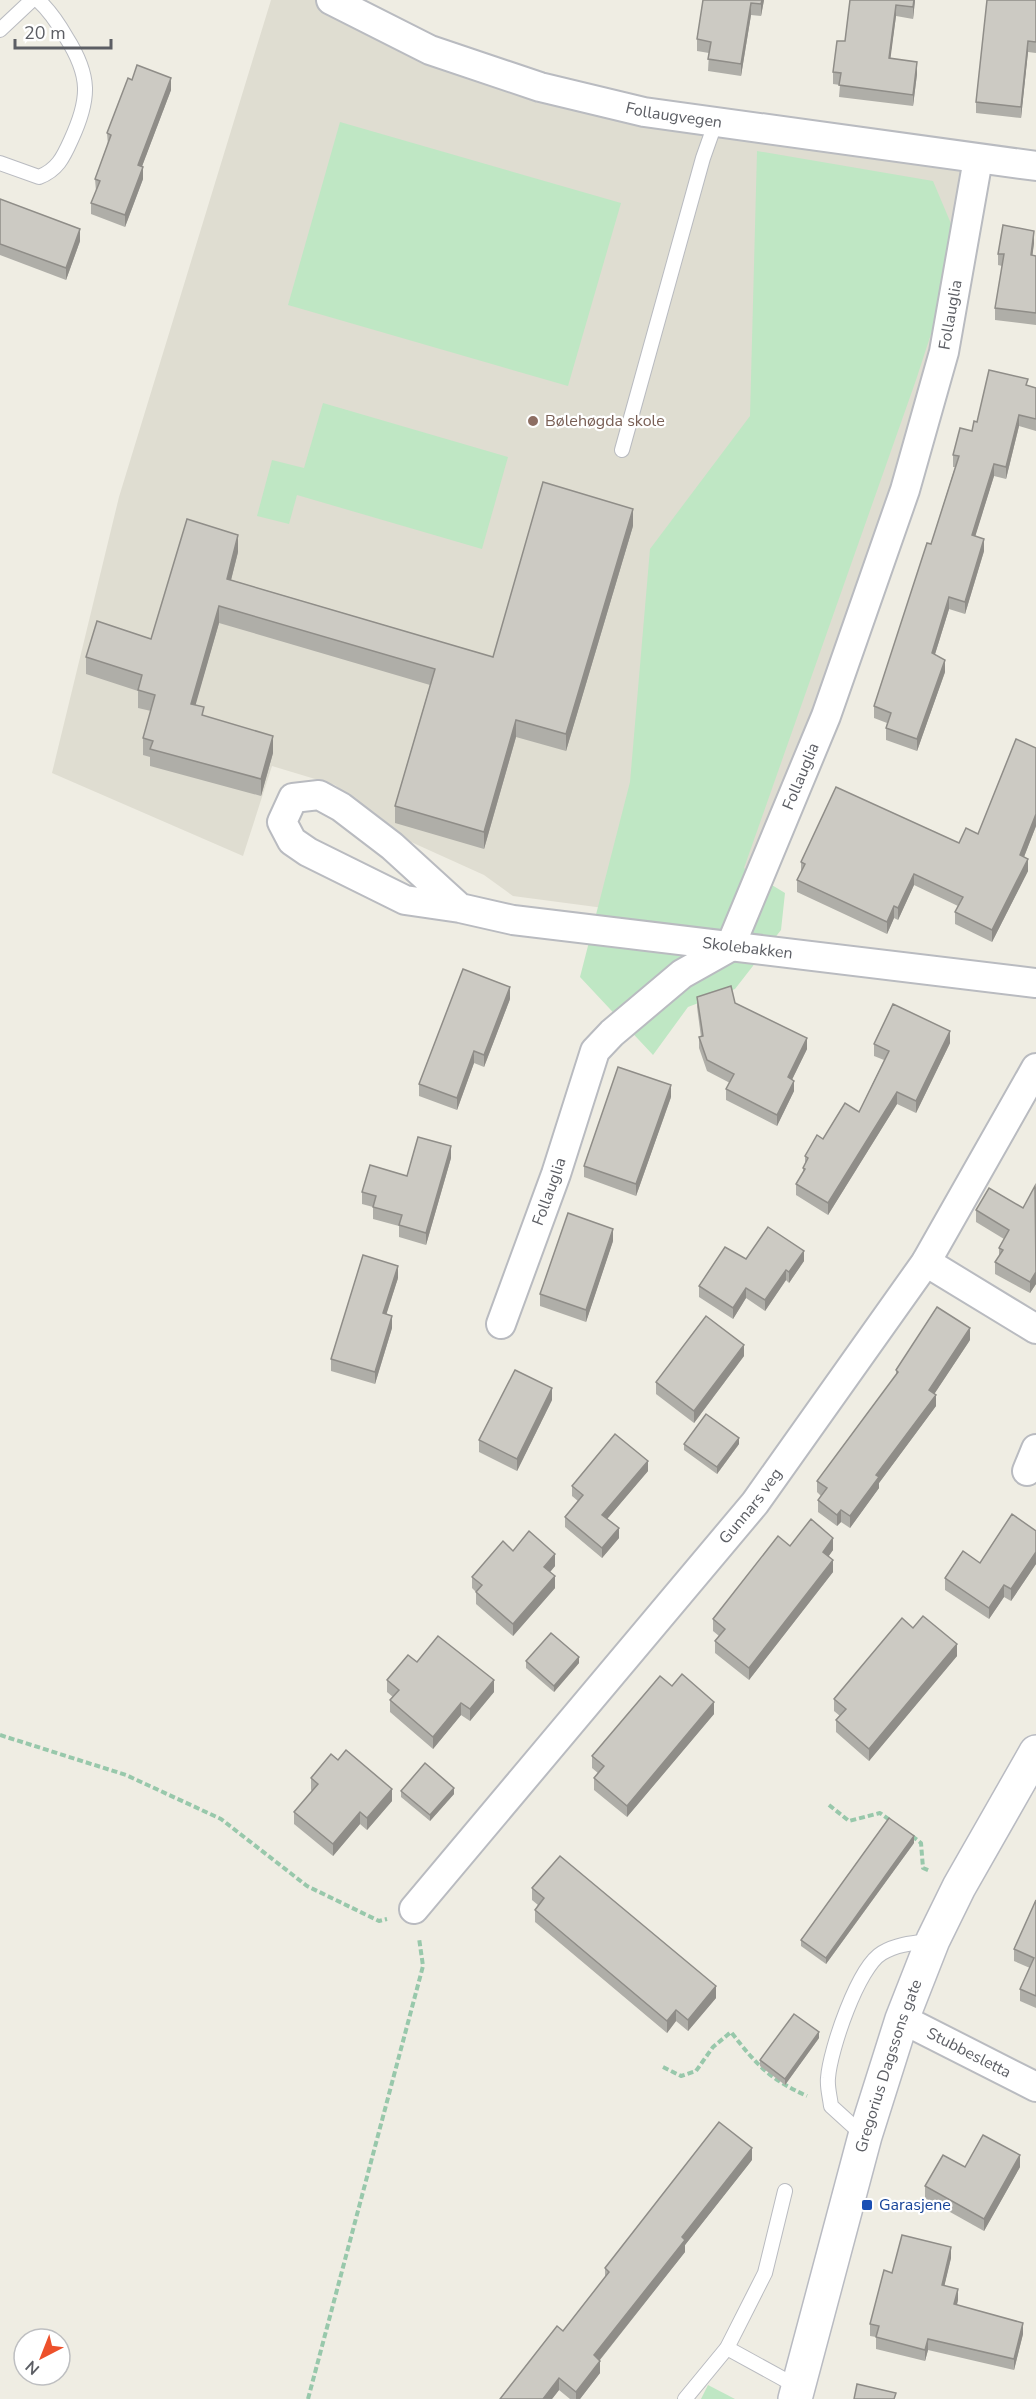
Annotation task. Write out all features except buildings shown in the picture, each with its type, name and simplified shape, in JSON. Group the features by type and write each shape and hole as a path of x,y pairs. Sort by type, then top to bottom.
{"street":[{"name":"Follaugvegen","path":"331,0 430,50 540,87 644,112 715,124 1036,166"},
{"name":"Follauglia","path":"501,1324 556,1174 595,1051 612,1032 682,974 730,947 826,716 905,490 944,352 978,159"},
{"name":"Skolebakken","path":"460,908 392,846 341,807 319,795 292,798 282,822 292,841 308,852 405,900 460,908 513,920 1036,983"},
{"name":"Gunnars veg","path":"414,1909 755,1503 926,1262 1036,1068"},
{"path":"926,1262 1036,1329"},
{"name":"Gregorius Dagssons gate","path":"797,2393 865,2136 902,2019 933,1940 958,1887 1036,1752"},
{"name":"Stubbesletta","path":"902,2019 1036,2087"}],"lane":[{"path":"0,30 32,0"},
{"path":"0,163 39,177 50,173 61,161 84,106 86,89 80,59 49,10 38,0"},
{"path":"622,450 703,158 715,124"},
{"path":"865,2136 831,2106 828,2079 838,2031 858,1984 879,1954 901,1944 933,1940"},
{"path":"685,2399 727,2348 765,2273 785,2191"},
{"path":"727,2348 797,2393"}],"path":[{"path":"0,1735 126,1775 221,1820 307,1886 378,1922 414,1909 423,1966 308,2399"},
{"path":"829,1804 849,1821 880,1813 899,1826"},
{"path":"906,1832 921,1843 923,1868 958,1887"},
{"path":"663,2067 681,2076 696,2071 713,2047 731,2032 760,2069 788,2088"}],"shaded area":[{"name":"Bølehøgda skole","path":"271,0 331,0 643,112 978,159 944,352 826,716 735,892 702,921 513,896 484,875 400,837 335,785 272,766 243,856 52,773 119,497"}],"green space":[{"path":"340,122 621,203 568,386 288,305"},
{"path":"757,151 933,181 960,245 916,380 744,868 785,893 781,930 735,989 688,1007 653,1055 580,977 630,782 650,549 750,416"},
{"path":"323,403 508,457 482,549 297,495 289,524 257,516 272,460 304,468"},
{"path":"708,2385 735,2399 701,2399"}],"place":[{"name":"Bølehøgda skole","path":"533,421"},
{"name":"Garasjene","path":"867,2205"}]}
